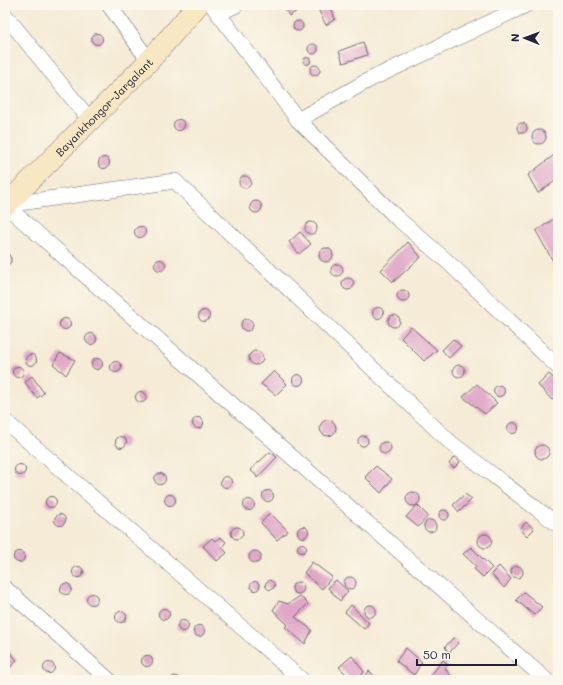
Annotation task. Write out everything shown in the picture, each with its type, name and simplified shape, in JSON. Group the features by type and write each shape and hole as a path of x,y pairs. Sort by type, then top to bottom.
{"street":[{"path":"109,5 150,61"},
{"name":"Bayankhongor-Jargalant","path":"5,205 150,61 198,5"},
{"path":"236,5 215,9 298,120 397,218 448,262 558,367"},
{"path":"298,120 367,81 526,5"},
{"path":"5,15 90,120"},
{"path":"5,205 175,181 451,443 558,525"},
{"path":"5,205 546,680"},
{"path":"5,421 302,680"},
{"path":"5,588 109,680"}],"building":[{"path":"284,5 301,5 302,8 289,16"},
{"path":"316,5 330,5 335,19 326,25"},
{"path":"296,21 300,21 302,22 302,30 296,31 293,28 293,24"},
{"path":"97,33 101,35 103,39 101,43 97,45 93,43 91,39 93,35"},
{"path":"363,42 367,55 343,63 339,51"},
{"path":"311,44 315,44 317,45 317,53 311,54 308,51 308,47"},
{"path":"307,57 310,58 310,64 307,65 304,64 303,61 304,58"},
{"path":"313,65 317,65 319,66 319,74 313,75 310,72 310,68"},
{"path":"179,119 183,121 185,125 183,129 179,131 175,129 173,125 175,121"},
{"path":"520,123 524,123 526,124 526,132 520,133 517,130 517,126"},
{"path":"536,130 542,130 546,134 546,140 542,144 536,144 532,140 532,134"},
{"path":"558,152 558,179 538,193 528,175"},
{"path":"104,157 108,159 110,163 108,167 104,169 100,167 98,163 100,159"},
{"path":"243,176 247,176 251,182 247,188 243,188 239,184 239,180"},
{"path":"258,201 261,202 261,212 254,213 251,212 250,205 251,202"},
{"path":"558,216 558,270 536,231"},
{"path":"311,222 315,224 317,228 315,232 311,234 307,232 305,228 307,224"},
{"path":"140,226 144,228 146,232 144,236 140,238 136,236 134,232 136,228"},
{"path":"300,232 311,244 299,254 289,242"},
{"path":"408,242 421,257 393,282 381,270"},
{"path":"326,248 331,250 333,255 331,260 326,262 321,260 319,255 321,250"},
{"path":"5,254 9,255 11,258 11,262 7,266 5,266"},
{"path":"160,259 164,261 166,265 164,269 160,271 156,269 154,265 156,261"},
{"path":"339,264 342,265 342,275 335,276 332,275 331,268 332,265"},
{"path":"348,278 352,280 354,284 352,288 348,290 344,288 342,284 344,280"},
{"path":"401,290 405,290 409,296 405,302 401,302 397,298 397,294"},
{"path":"376,308 380,308 382,309 382,317 376,318 373,315 373,311"},
{"path":"204,310 208,312 210,316 208,320 204,322 200,320 198,316 200,312"},
{"path":"392,315 396,315 400,321 396,327 392,327 388,323 388,319"},
{"path":"65,318 69,320 71,324 69,328 65,330 61,328 59,324 61,320"},
{"path":"245,319 249,319 253,325 249,331 245,331 241,327 241,323"},
{"path":"411,327 437,350 424,361 401,338"},
{"path":"91,333 95,335 97,339 95,343 91,345 87,343 85,339 87,335"},
{"path":"453,339 461,346 449,358 442,350"},
{"path":"253,351 259,351 263,355 263,361 259,365 253,365 249,361 249,355"},
{"path":"60,353 75,360 66,375 53,364"},
{"path":"31,354 35,356 37,360 35,364 31,366 27,364 25,360 27,356"},
{"path":"97,358 101,360 103,364 101,368 97,370 93,368 91,364 93,360"},
{"path":"116,361 120,363 122,367 120,371 116,373 112,371 110,367 112,363"},
{"path":"457,365 461,365 465,371 461,377 457,377 453,373 453,369"},
{"path":"18,366 22,368 24,372 22,376 18,378 14,376 12,372 14,368"},
{"path":"274,371 287,384 276,395 261,384"},
{"path":"549,374 558,382 558,396 552,400 538,385"},
{"path":"296,375 300,375 302,376 302,384 296,385 293,382 293,378"},
{"path":"32,376 44,393 37,398 25,382"},
{"path":"477,384 497,403 485,414 463,397"},
{"path":"499,385 503,387 505,391 503,395 499,397 495,395 493,391 495,387"},
{"path":"141,391 145,393 147,397 145,401 141,403 137,401 135,397 137,393"},
{"path":"198,417 202,419 204,423 202,427 198,429 194,427 192,423 194,419"},
{"path":"328,420 334,422 336,428 334,434 328,436 322,434 320,428 322,422"},
{"path":"513,422 517,424 519,428 517,432 513,434 509,432 507,428 509,424"},
{"path":"121,436 125,438 127,442 125,446 121,448 117,446 115,442 117,438"},
{"path":"361,436 365,436 368,441 365,446 361,446 358,443 358,439"},
{"path":"385,442 389,444 391,448 389,452 385,454 381,452 379,448 381,444"},
{"path":"542,445 547,447 549,452 547,457 542,459 537,457 535,452 537,447"},
{"path":"270,452 277,457 257,478 256,475 250,470"},
{"path":"454,457 460,462 454,468 449,464"},
{"path":"20,464 24,466 26,470 24,474 20,476 16,474 14,470 16,466"},
{"path":"376,466 392,479 381,493 365,477"},
{"path":"160,473 164,475 166,479 164,483 160,485 156,483 154,479 156,475"},
{"path":"224,477 228,477 230,478 230,486 224,487 221,484 221,480"},
{"path":"268,490 272,492 274,496 272,500 268,502 264,500 262,496 264,492"},
{"path":"410,492 416,492 420,496 420,502 416,506 410,506 406,502 406,496"},
{"path":"170,494 174,496 176,500 174,504 170,506 166,504 164,500 166,496"},
{"path":"465,494 472,499 459,512 453,505"},
{"path":"51,496 55,498 57,502 55,506 51,508 47,506 45,502 47,498"},
{"path":"247,500 251,500 253,501 253,509 247,510 244,507 244,503"},
{"path":"417,505 428,516 418,527 406,517"},
{"path":"442,510 446,510 449,515 446,520 442,520 439,517 439,513"},
{"path":"270,513 288,531 277,540 261,523"},
{"path":"60,514 64,516 66,520 64,524 60,526 56,524 54,520 56,516"},
{"path":"430,520 434,522 436,526 434,530 430,532 426,530 424,526 426,522"},
{"path":"526,522 534,529 527,536 520,529"},
{"path":"235,527 239,527 243,533 239,539 235,539 231,535 231,531"},
{"path":"301,527 305,527 307,528 307,536 301,537 298,534 298,530"},
{"path":"482,534 488,534 492,538 492,544 488,548 482,548 478,544 478,538"},
{"path":"220,537 226,542 222,547 227,553 217,561 203,546 212,538 215,541"},
{"path":"302,543 307,548 302,553 297,548"},
{"path":"471,547 492,568 483,577 474,569 476,566 463,554"},
{"path":"19,551 23,553 25,557 23,561 19,563 15,561 13,557 15,553"},
{"path":"253,551 257,551 261,557 257,563 253,563 249,559 249,555"},
{"path":"312,562 332,577 322,589 304,573"},
{"path":"78,566 82,568 84,572 82,576 78,578 74,576 72,572 74,568"},
{"path":"499,566 511,579 504,588 491,574"},
{"path":"515,566 519,566 523,572 519,578 515,578 511,574 511,570"},
{"path":"348,577 352,577 356,583 352,589 348,589 344,585 344,581"},
{"path":"270,580 275,585 270,590 265,585"},
{"path":"336,580 348,591 340,601 328,588"},
{"path":"255,581 260,586 255,591 250,586"},
{"path":"296,582 300,582 304,588 300,594 296,594 292,590 292,586"},
{"path":"66,583 70,585 72,589 70,593 66,595 62,593 60,589 62,585"},
{"path":"524,592 542,607 534,615 516,600"},
{"path":"92,593 96,595 98,599 96,603 92,605 88,603 86,599 88,595"},
{"path":"300,596 308,604 295,617 312,630 305,644 285,627 288,625 273,610 279,601 288,604"},
{"path":"351,605 369,623 364,629 345,612"},
{"path":"370,605 374,607 376,611 374,615 370,617 366,615 364,611 366,607"},
{"path":"164,608 168,610 170,614 168,618 164,620 160,618 158,614 160,610"},
{"path":"121,611 125,613 127,617 125,621 121,623 117,621 115,617 117,613"},
{"path":"183,620 187,622 189,626 187,630 183,632 179,630 177,626 179,622"},
{"path":"199,625 203,627 205,631 203,635 199,637 195,635 193,631 195,627"},
{"path":"453,638 458,643 449,653 445,647"},
{"path":"5,647 17,660 7,671 5,669"},
{"path":"406,648 422,662 414,675 396,661"},
{"path":"147,655 151,657 153,661 151,665 147,667 143,665 141,661 143,657"},
{"path":"352,656 364,672 358,680 352,680 339,667"},
{"path":"443,660 448,665 445,668 451,677 448,680 427,680"},
{"path":"49,662 53,664 55,668 53,672 49,674 45,672 43,668 45,664"},
{"path":"369,671 379,680 363,680"},
{"path":"174,676 178,677 180,680 169,680"}]}
